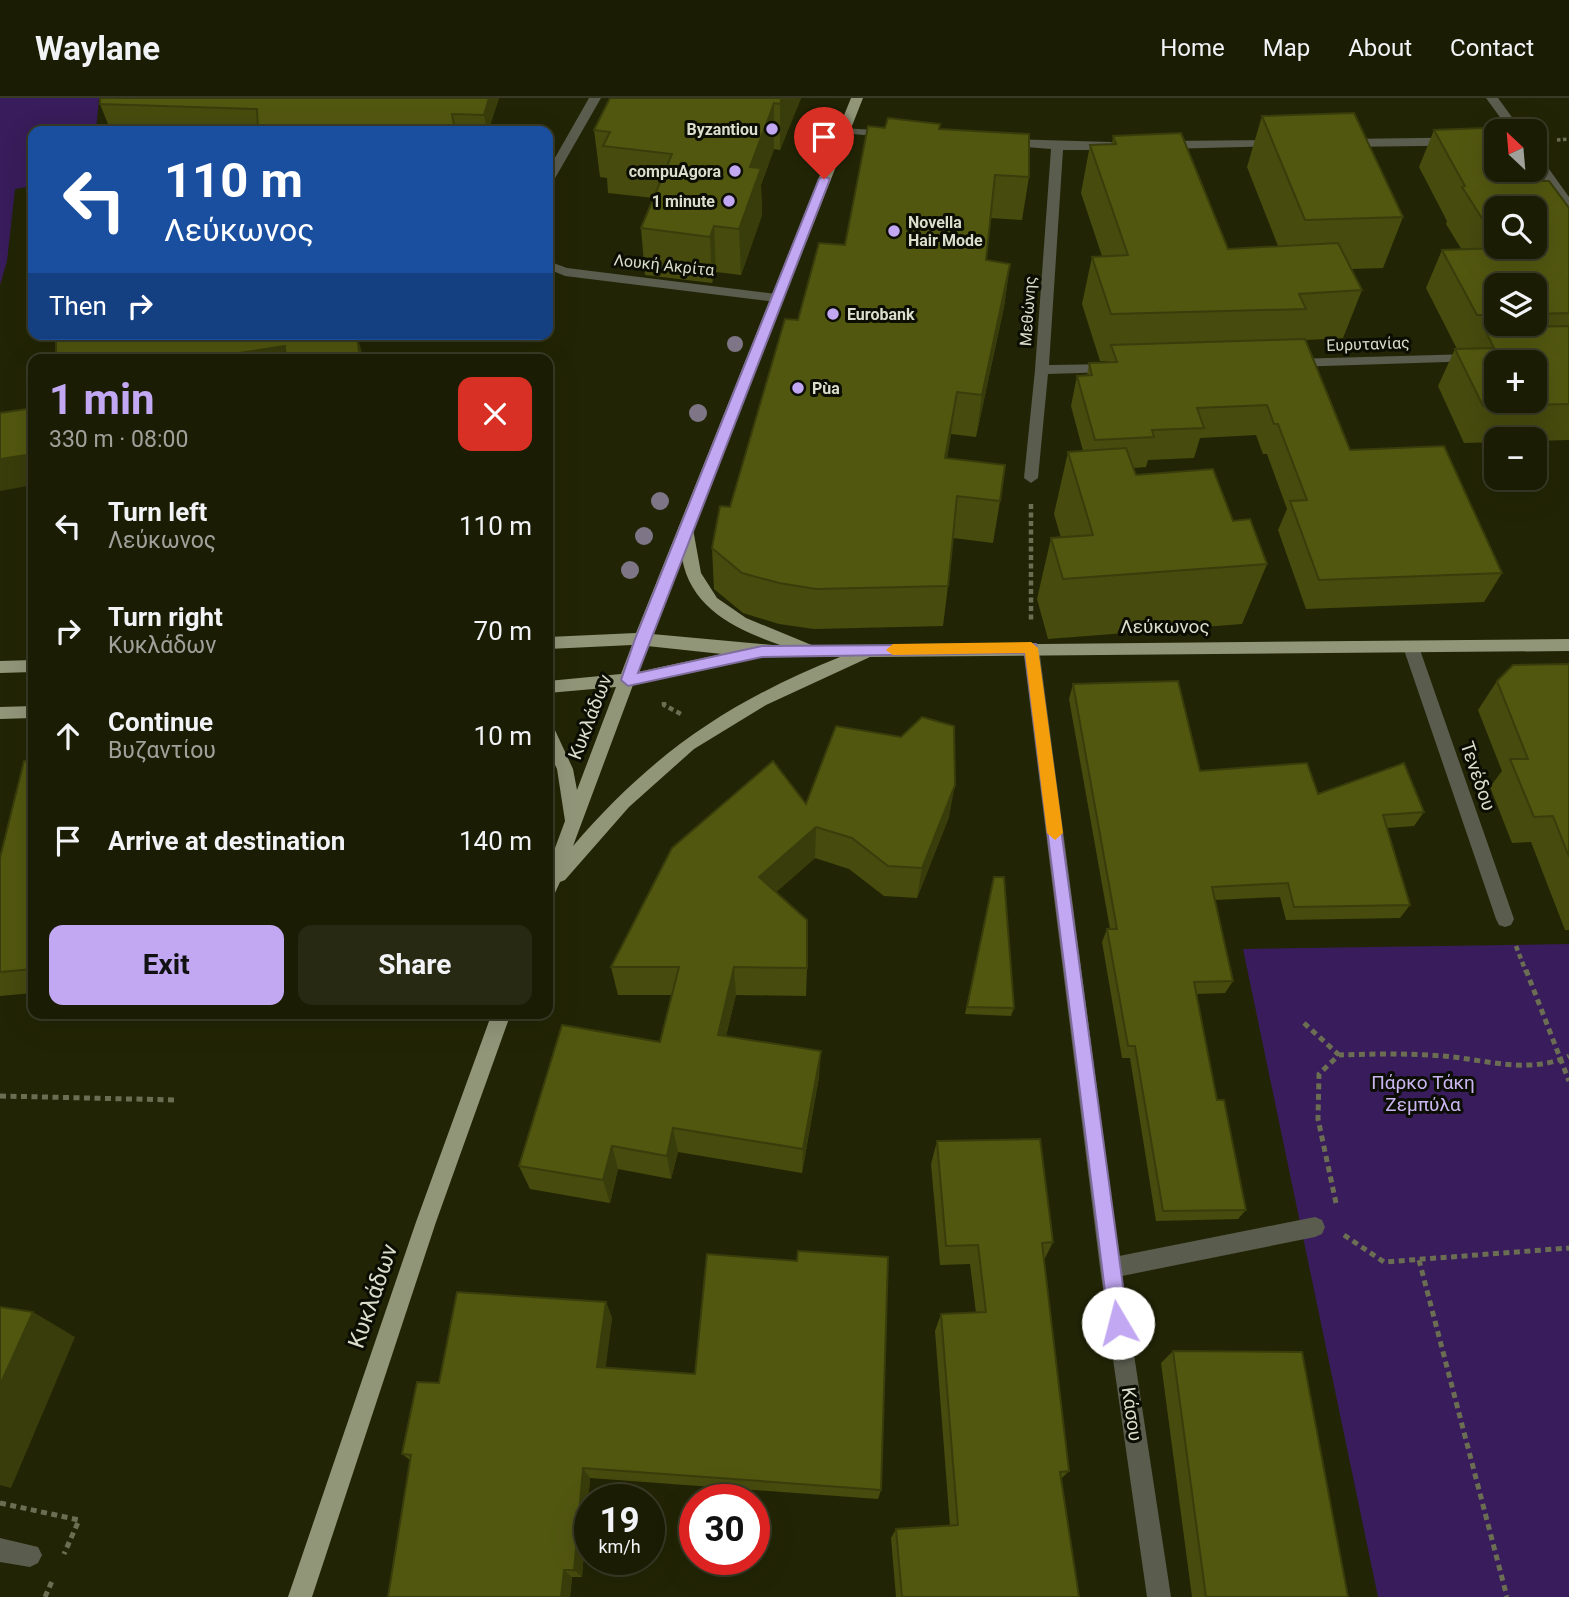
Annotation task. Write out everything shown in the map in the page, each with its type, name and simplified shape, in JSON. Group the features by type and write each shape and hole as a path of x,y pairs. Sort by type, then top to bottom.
{"main road":[{"name":"Κυκλάδων","path":"553,875 642,639 857,98"},
{"path":"686,527 693,573 709,600 739,620 817,651"},
{"name":"Λεύκωνος","path":"553,643 642,639 762,652 1569,645"},
{"path":"553,882 618,808 664,763 704,733 787,688 876,650"},
{"name":"Λεύκωνος","path":"553,687 628,680 762,652"},
{"path":"0,667 28,666"},
{"path":"0,713 28,712"},
{"path":"553,743 569,783 573,823"},
{"name":"Κυκλάδων","path":"300,1597 426,1222 500,1019"}],"street":[{"path":"553,171 595,98"},
{"path":"1492,98 1507,119"},
{"path":"844,131 897,135"},
{"path":"1331,143 1484,141"},
{"path":"990,142 1125,146"},
{"path":"1153,145 1290,144"},
{"name":"Μεθώνης","path":"1031,478 1042,370 1057,146"},
{"path":"1547,175 1569,206"},
{"name":"Λουκή Ακρίτα","path":"553,267 565,272 777,298"},
{"name":"Ευρυτανίας","path":"1278,363 1484,358"},
{"path":"1042,370 1125,368"},
{"name":"Τενέδου","path":"1410,647 1506,919"},
{"name":"Κάσου","path":"1031,648 1110,1268 1158,1597"},
{"path":"1110,1268 1315,1227"},
{"path":"0,1550 30,1555"}],"path":[{"path":"1031,478 1031,648"},
{"path":"1506,919 1569,1081"},
{"path":"1304,1023 1339,1055 1460,1057 1522,1068 1561,1061 1569,1056"},
{"path":"1337,1208 1318,1108 1319,1074 1339,1055"},
{"path":"0,1096 176,1100"},
{"path":"1340,1221 1343,1234"},
{"path":"1315,1227 1343,1234 1384,1262 1569,1248"},
{"path":"1419,1260 1507,1597"},
{"path":"0,1503 79,1520"}],"green space":[{"path":"0,98 99,98 96,126 28,126 28,187 15,189 7,261 0,285"},
{"name":"Πάρκο Τάκη Ζεμπύλα","path":"1569,944 1569,1597 1378,1597 1243,949"}],"building":[{"path":"100,98 489,98 484,115 452,114 454,126 258,126 257,109 100,104"},
{"path":"610,98 782,98 780,104 774,103 750,167 761,168 739,229 714,226 710,237 641,228 672,154 603,146 610,132 594,130"},
{"path":"1354,113 1403,217 1305,220 1262,116"},
{"path":"888,118 940,124 939,129 1029,134 1029,177 995,175 986,260 1010,264 982,395 957,392 945,458 1005,465 1000,501 957,496 948,586 816,589 742,573 712,548 720,506 730,507 785,319 798,320 819,243 845,245 868,126 885,128"},
{"path":"1483,128 1484,182 1549,181 1569,208 1569,313 1547,314 1547,273 1484,273 1484,315 1477,315 1442,250 1484,249 1484,259 1547,259 1547,196 1484,196 1484,221 1462,187 1465,186 1434,130"},
{"path":"1181,133 1228,249 1338,243 1362,290 1299,294 1306,309 1111,314 1092,257 1128,255 1090,145 1116,144 1113,136"},
{"path":"1569,326 1569,404 1547,405 1547,350 1484,350 1483,406 1455,349 1494,348 1488,336 1547,336 1547,327"},
{"path":"1305,339 1350,450 1444,446 1502,573 1319,580 1290,501 1307,500 1278,424 1274,424 1267,405 1197,408 1204,428 1152,430 1154,437 1095,440 1077,376 1092,375 1089,363 1117,362 1111,345"},
{"path":"358,340 359,354 286,354 285,346 233,354 56,354 56,341"},
{"path":"28,409 28,455 0,459 0,413"},
{"path":"1126,448 1136,475 1213,469 1233,521 1250,519 1267,564 1063,579 1051,538 1093,535 1068,452"},
{"path":"1569,664 1569,857 1553,816 1534,817 1510,759 1528,759 1497,681 1513,665"},
{"path":"1178,681 1200,771 1307,763 1318,794 1404,763 1424,812 1383,815 1410,905 1294,907 1288,883 1212,887 1233,981 1194,982 1217,1100 1224,1100 1246,1210 1163,1211 1135,1046 1128,1046 1107,929 1117,929 1073,684"},
{"path":"922,717 954,726 955,785 922,868 888,866 852,838 816,827 759,877 807,920 807,968 734,967 718,1035 821,1051 803,1149 673,1128 667,1156 612,1146 603,1180 519,1166 562,1025 660,1042 679,967 611,967 672,848 773,761 806,804 836,726 901,737"},
{"path":"24,761 28,761 28,969 0,972 0,858"},
{"path":"994,877 1004,877 1014,1008 967,1007"},
{"path":"1040,1139 1053,1242 1042,1243 1069,1471 1060,1472 1079,1597 902,1597 896,1529 958,1525 941,1314 986,1312 978,1245 946,1246 937,1141"},
{"path":"798,1251 888,1257 881,1490 583,1468 582,1484 574,1484 574,1570 564,1570 561,1597 388,1597 411,1455 402,1454 417,1382 439,1383 457,1292 606,1302 597,1367 695,1374 707,1254 797,1261"},
{"path":"0,1307 33,1312 0,1385"},
{"path":"1173,1351 1302,1352 1348,1597 1206,1597"}],"slow traffic":[{"path":"893,650 1031,648 1055,833"}],"place":[{"name":"Byzantiou","path":"772,129"},
{"name":"compuAgora","path":"735,171"},
{"name":"1 minute","path":"729,201"},
{"name":"Novella Hair Mode","path":"894,231"},
{"name":"Eurobank","path":"833,314"},
{"name":"Pùa","path":"798,388"}],"route":[{"path":"824,179 628,680 762,652 1031,648 1118,1323"}]}
